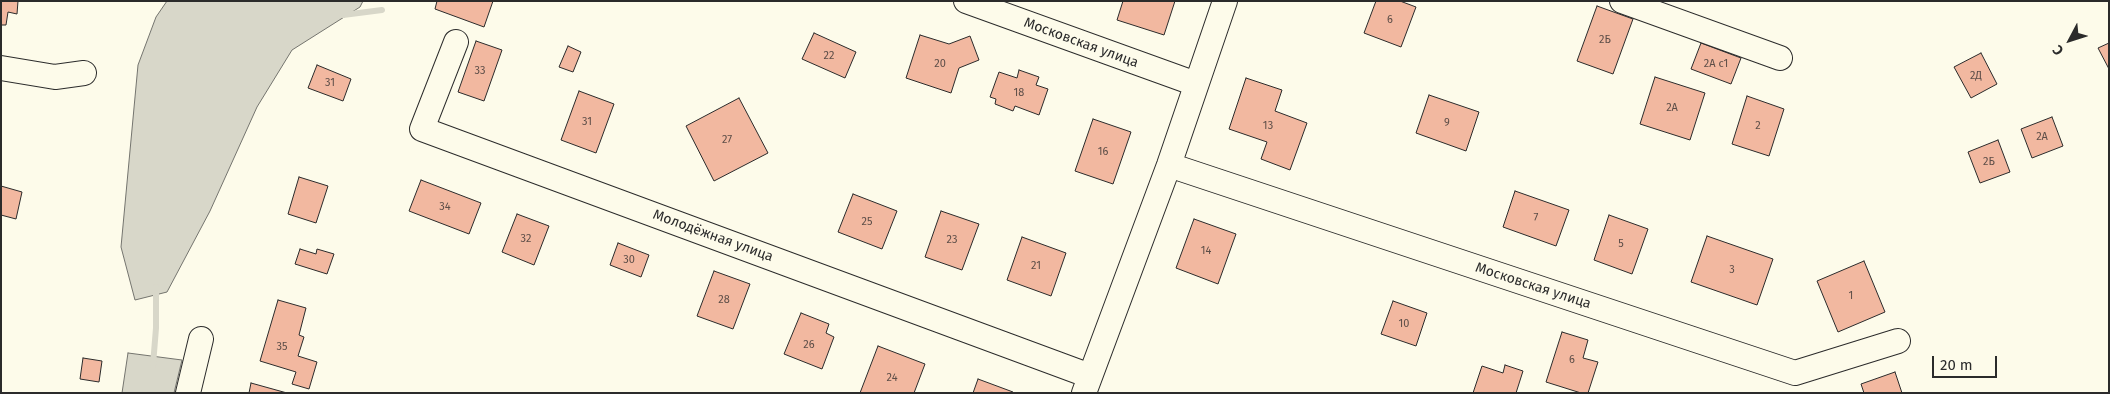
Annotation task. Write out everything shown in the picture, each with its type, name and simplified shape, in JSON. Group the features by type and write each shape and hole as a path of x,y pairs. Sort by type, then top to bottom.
{"street":[{"name":"Московская улица","path":"966,1 1196,84"},
{"path":"1087,385 1169,165 1224,1"},
{"path":"1622,1 1780,58"},
{"name":"Молодёжная улица","path":"456,42 422,129 1087,385"},
{"path":"1,68 55,77 68,77 84,73"},
{"name":"Московская улица","path":"1169,165 1795,374 1898,341"},
{"path":"188,393 201,339"}],"shaded area":[{"path":"167,1 363,1 360,7 292,50 257,107 210,211 167,292 135,300 121,247 138,65 156,17"},
{"path":"128,353 182,360 174,393 122,393"}],"building":[{"path":"1,1 18,1 17,14 8,12 6,25 1,25"},
{"path":"437,1 493,1 484,27 435,9"},
{"path":"1123,1 1175,1 1164,35 1117,20"},
{"path":"1376,1 1400,1 1416,7 1401,47 1364,33"},
{"path":"1597,6 1633,19 1613,74 1577,61"},
{"path":"814,33 856,52 845,78 802,59"},
{"path":"920,35 949,44 970,36 979,60 959,68 951,93 906,78"},
{"path":"476,41 502,50 484,101 458,92"},
{"path":"1701,43 1741,58 1731,84 1691,69"},
{"path":"2109,43 2109,69 2098,48"},
{"path":"568,46 581,52 573,72 559,67"},
{"path":"1981,53 1997,84 1971,98 1954,67"},
{"path":"317,65 351,79 343,101 308,88"},
{"path":"1019,70 1039,77 1036,85 1048,89 1039,115 1015,106 1013,111 995,104 996,99 990,97 999,72 1017,78"},
{"path":"1655,77 1705,93 1690,140 1640,124"},
{"path":"1246,78 1282,90 1275,111 1307,123 1290,170 1261,159 1267,142 1229,129"},
{"path":"579,91 614,104 596,153 561,140"},
{"path":"1429,95 1479,112 1466,151 1416,133"},
{"path":"1747,96 1784,109 1769,156 1732,144"},
{"path":"739,98 768,153 714,181 686,126"},
{"path":"2052,117 2063,146 2032,158 2021,129"},
{"path":"1093,119 1131,132 1113,184 1075,171"},
{"path":"1998,140 2010,172 1980,183 1968,152"},
{"path":"299,177 328,186 316,223 288,214"},
{"path":"421,180 481,203 469,234 409,211"},
{"path":"1,186 22,192 16,219 1,215"},
{"path":"1515,191 1569,210 1556,246 1503,227"},
{"path":"853,194 897,211 882,249 838,232"},
{"path":"941,211 979,224 962,270 925,257"},
{"path":"517,214 549,226 534,265 502,252"},
{"path":"1609,215 1648,229 1632,274 1594,260"},
{"path":"1194,219 1236,234 1218,284 1176,268"},
{"path":"1707,236 1773,259 1757,305 1691,282"},
{"path":"1022,237 1066,253 1051,296 1007,280"},
{"path":"618,243 649,255 641,277 610,265"},
{"path":"300,249 316,254 317,249 334,254 327,274 295,264"},
{"path":"1864,261 1885,312 1838,332 1817,281"},
{"path":"714,271 750,284 733,329 697,316"},
{"path":"278,300 306,308 299,335 304,337 298,356 317,362 309,389 292,384 296,372 260,361"},
{"path":"1393,301 1427,313 1416,346 1381,334"},
{"path":"801,313 829,324 826,333 834,337 822,369 784,354"},
{"path":"1562,332 1588,340 1583,358 1598,362 1588,393 1581,393 1546,382"},
{"path":"878,346 925,364 914,393 860,393"},
{"path":"83,358 102,361 99,382 80,379"},
{"path":"1505,365 1523,371 1516,393 1473,393 1482,366 1503,373"},
{"path":"1895,372 1902,393 1864,393 1861,384"},
{"path":"978,379 1013,392 1013,393 973,393"},
{"path":"251,383 287,393 249,393"}],"waterway":[{"path":"343,15 382,10"},
{"path":"153,365 156,328 156,287"}]}
